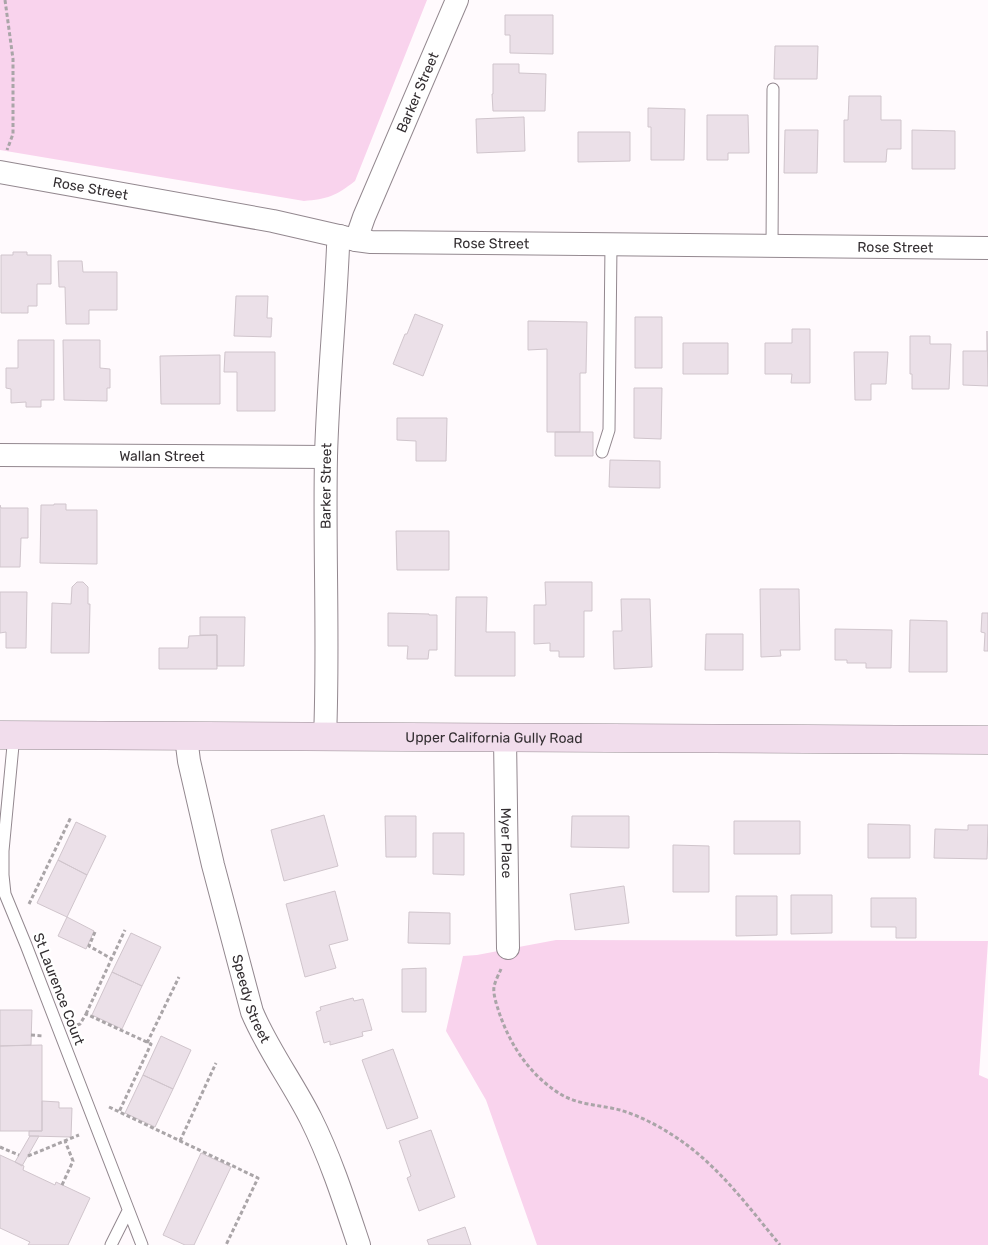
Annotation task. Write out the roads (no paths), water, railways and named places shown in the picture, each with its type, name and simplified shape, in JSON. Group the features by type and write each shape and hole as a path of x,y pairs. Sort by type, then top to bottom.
{"street":[{"name":"Barker Street","path":"325,737 327,616 326,457 330,359 338,247 348,238 364,217 457,0"},
{"name":"Rose Street","path":"2,163 348,238 399,243 988,248"},
{"name":"Wallan Street","path":"0,455 326,457"},
{"name":"Upper California Gully Road","path":"7,735 988,740"},
{"name":"Speedy Street","path":"186,737 189,761 252,1012 260,1032 297,1092 312,1121 326,1153 359,1245"},
{"name":"Myer Place","path":"505,738 508,948"}],"lane":[{"path":"772,246 773,89"},
{"path":"602,452 609,430 611,245"},
{"name":"St Laurence Court","path":"7,735 2,875 5,894 142,1245"},
{"path":"112,1245 128,1212"}]}
